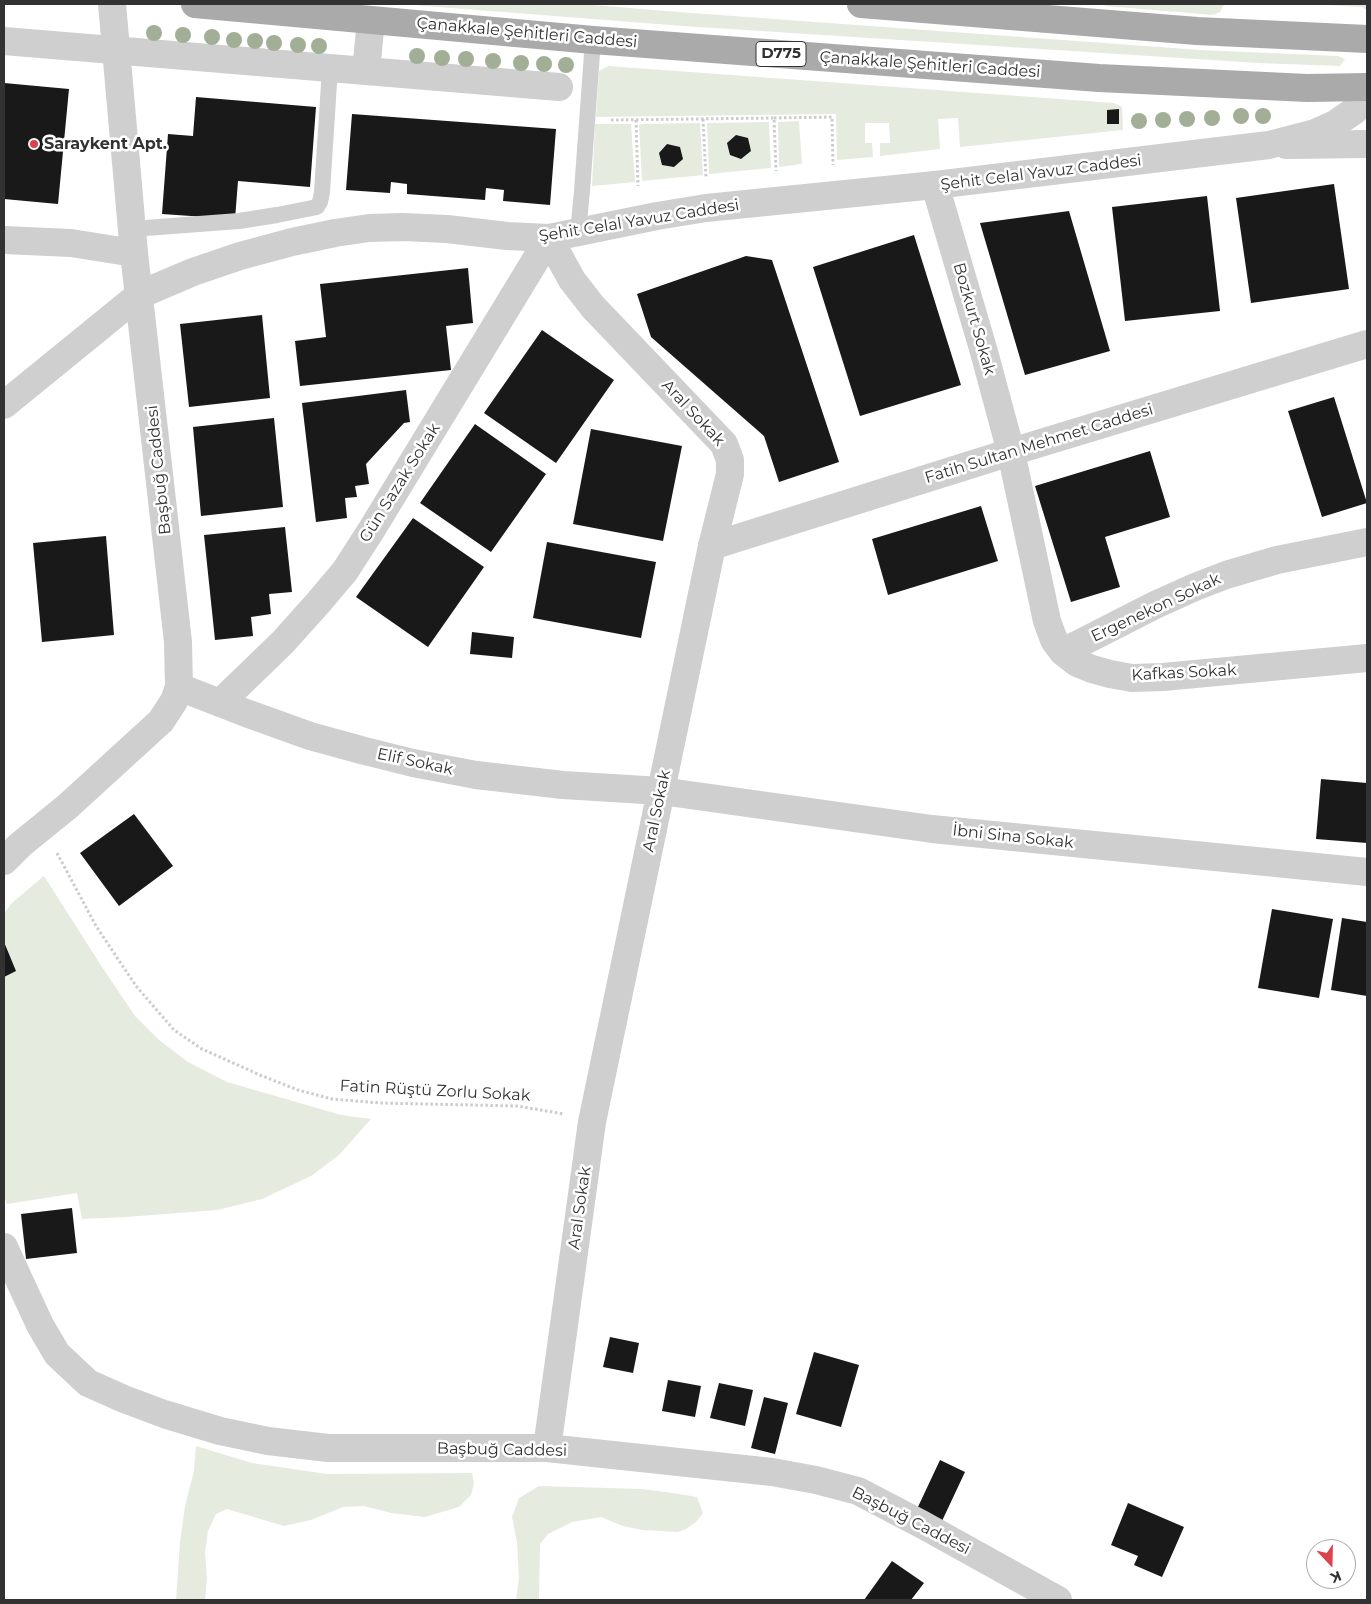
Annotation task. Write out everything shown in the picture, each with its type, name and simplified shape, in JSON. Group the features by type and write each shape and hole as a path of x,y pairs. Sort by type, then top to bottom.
{"main road":[{"name":"Çanakkale Şehitleri Caddesi","path":"195,4 593,40 1099,78 1307,88 1367,87"},
{"path":"861,4 1197,31 1367,40"}],"street":[{"name":"Başbuğ Caddesi","path":"4,860 20,844 68,806 161,721 174,701 179,686 178,642 133,241 112,4"},
{"path":"366,71 371,20"},
{"path":"4,41 559,87"},
{"name":"Şehit Celal Yavuz Caddesi","path":"4,405 139,295 193,272 240,256 292,242 361,229 403,227 549,238 706,208 935,185 1269,145 1315,133 1335,124 1354,111 1367,97"},
{"path":"1269,145 1367,144"},
{"name":"Bozkurt Sokak","path":"935,185 1011,452"},
{"name":"Aral Sokak","path":"547,1448 592,1122 712,546 730,474 730,460 724,444 593,308 572,280 549,238"},
{"name":"Gün Sazak Sokak","path":"220,703 283,642 345,570 372,529 549,238"},
{"path":"4,240 71,243 133,241"},
{"name":"Fatih Sultan Mehmet Caddesi","path":"712,546 1011,452 1367,344"},
{"name":"Kafkas Sokak","path":"1011,452 1047,621 1054,640 1062,652 1077,663 1110,674 1132,678 1163,677 1367,658"},
{"name":"Ergenekon Sokak","path":"1062,652 1156,605 1226,575 1277,560 1367,542"},
{"name":"Elif Sokak","path":"179,686 310,736 413,763 476,775 563,785 661,791"},
{"name":"İbni Sina Sokak","path":"661,791 932,829 1367,872"},
{"name":"Başbuğ Caddesi","path":"4,1247 40,1325 57,1354 88,1383 156,1411 220,1430 268,1441 328,1448 547,1448 772,1472 816,1480 858,1490 1058,1600"}],"lane":[{"path":"578,232 593,40"},
{"path":"133,241 317,207 322,192 330,68"}],"path":[{"path":"588,121 832,117 833,165"},
{"path":"774,118 776,171"},
{"path":"703,119 706,178"},
{"path":"636,120 638,186"},
{"name":"Fatin Rüştü Zorlu Sokak","path":"42,826 96,926 136,986 174,1030 202,1049 298,1090 332,1099 380,1103 517,1106 555,1112 592,1122"}],"shaded area":[{"path":"400,4 581,4 1200,50 1338,56 1345,59 1340,66 1258,63 683,26"},
{"path":"1101,4 1226,4 1220,12 1213,15 1106,6"},
{"path":"1307,4 1367,4 1367,10 1362,7"},
{"path":"608,66 1114,103 1122,107 1123,130 960,147 958,118 938,119 940,149 880,156 880,143 890,143 889,123 865,123 865,143 872,143 873,157 837,160 836,114 596,117 599,71"},
{"path":"799,121 802,164 779,167 778,122"},
{"path":"769,122 771,168 709,174 707,123"},
{"path":"700,123 703,175 642,181 639,124"},
{"path":"595,124 631,124 635,182 592,186"},
{"path":"44,876 135,1016 159,1040 188,1062 227,1082 341,1115 371,1119 339,1155 311,1176 262,1199 217,1210 82,1219 77,1193 7,1204 4,1196 4,913 13,902"},
{"path":"196,1446 252,1463 327,1474 472,1473 474,1483 471,1495 459,1507 425,1517 391,1513 364,1506 343,1507 311,1520 284,1526 227,1509 216,1514 208,1531 205,1553 207,1579 205,1600 176,1600 180,1542 185,1506 194,1471"},
{"path":"539,1486 642,1489 673,1493 697,1497 703,1513 696,1522 678,1532 642,1530 623,1526 601,1517 572,1522 548,1534 540,1544 539,1600 516,1600 519,1578 517,1542 512,1517 519,1498"}],"building":[{"name":"Saraykent Apt.","path":"4,83 69,89 58,204 4,199"},
{"path":"196,97 316,107 310,187 238,181 235,219 162,214 168,134 193,136"},
{"path":"1119,109 1119,124 1107,124 1107,110"},
{"path":"352,114 556,129 550,205 503,201 504,190 486,188 485,200 407,194 407,184 391,182 390,193 346,190"},
{"path":"736,135 748,138 751,151 741,159 730,155 727,143"},
{"path":"667,144 680,147 683,159 674,167 662,165 659,153"},
{"path":"1334,184 1349,289 1251,303 1236,198"},
{"path":"1207,196 1220,311 1125,321 1112,207"},
{"path":"1069,211 1110,351 1025,375 980,223"},
{"path":"914,235 961,385 860,416 813,267"},
{"path":"746,256 772,260 839,462 779,482 764,436 651,337 637,294"},
{"path":"468,268 473,323 446,326 451,370 300,386 295,341 326,337 320,284"},
{"path":"262,315 270,398 189,407 180,324"},
{"path":"542,330 614,380 556,463 484,413"},
{"path":"406,390 410,422 404,423 366,464 369,484 355,486 357,497 345,498 347,518 316,522 302,403"},
{"path":"1334,397 1367,503 1322,517 1288,411"},
{"path":"274,418 283,507 201,516 193,427"},
{"path":"475,424 546,474 491,552 420,503"},
{"path":"591,429 682,446 663,541 573,524"},
{"path":"1150,451 1170,517 1105,537 1120,587 1071,602 1035,486"},
{"path":"981,506 998,561 888,595 872,539"},
{"path":"413,518 484,567 428,647 356,597"},
{"path":"285,527 292,592 269,594 271,614 251,617 253,636 215,640 204,535"},
{"path":"106,536 114,635 42,642 33,543"},
{"path":"547,542 656,562 641,638 533,618"},
{"path":"472,632 514,637 512,658 470,654"},
{"path":"1321,779 1367,783 1367,843 1316,839"},
{"path":"134,814 173,866 119,906 80,853"},
{"path":"1272,909 1333,919 1319,998 1258,988"},
{"path":"1342,918 1367,922 1367,996 1331,990"},
{"path":"4,942 16,971 4,977"},
{"path":"72,1208 77,1253 26,1259 21,1214"},
{"path":"610,1337 639,1343 633,1373 603,1367"},
{"path":"814,1352 859,1365 841,1427 796,1414"},
{"path":"668,1380 701,1386 695,1417 662,1411"},
{"path":"719,1383 753,1390 745,1426 710,1418"},
{"path":"764,1397 788,1403 775,1454 751,1448"},
{"path":"940,1460 965,1472 942,1521 917,1509"},
{"path":"1128,1503 1184,1527 1162,1577 1134,1565 1138,1556 1111,1545"},
{"path":"892,1561 924,1583 911,1600 864,1600"}],"place":[{"name":"Saraykent Apt.","path":"34,144"}]}
